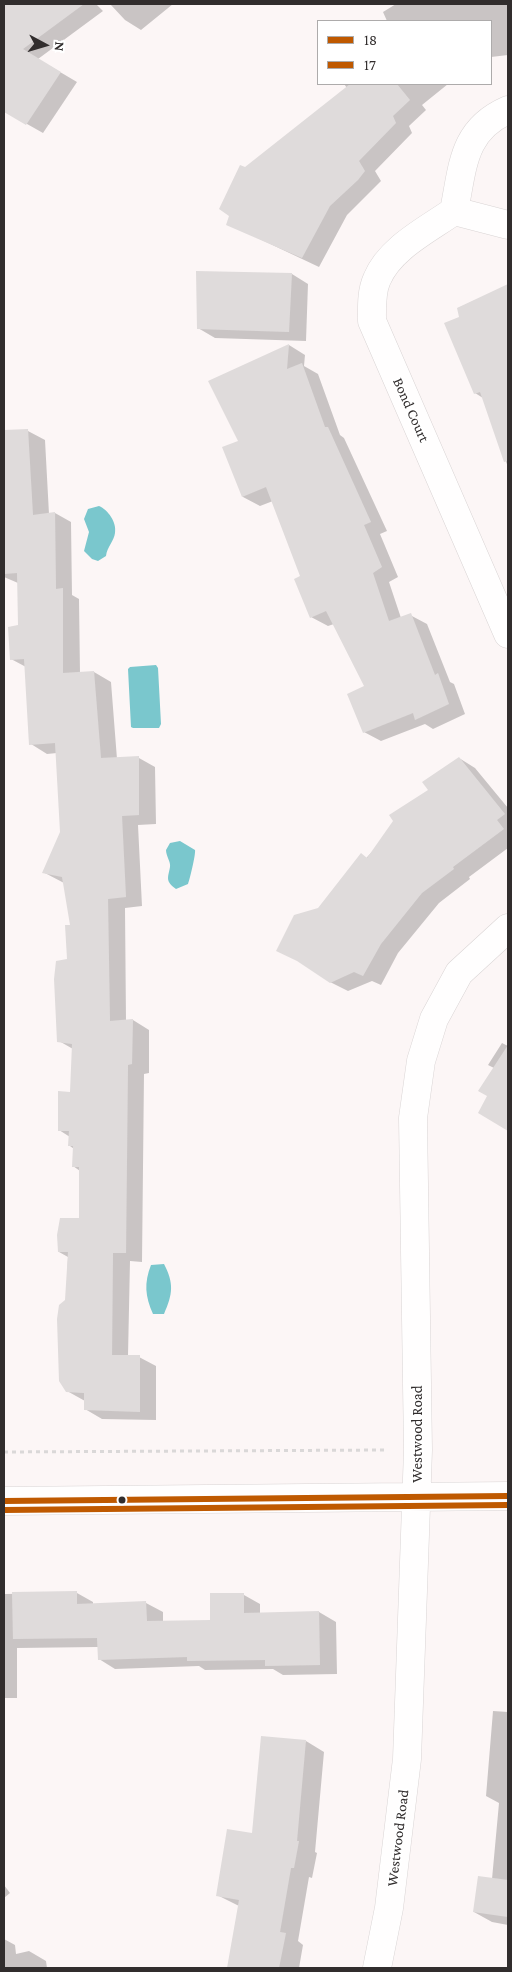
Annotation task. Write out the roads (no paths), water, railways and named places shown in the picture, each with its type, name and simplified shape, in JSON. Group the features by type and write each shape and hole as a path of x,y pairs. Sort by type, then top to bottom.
{"street":[{"path":"508,110 484,123 474,137 466,154 454,211 508,226"},
{"name":"Bond Court","path":"454,211 400,248 388,263 376,280 372,322 508,634"},
{"name":"Westwood Road","path":"377,1968 389,1908 407,1759 418,1450 413,1118 421,1061 434,1019 460,973 508,928"},
{"path":"4,1501 508,1496"}],"water":[{"path":"99,506 106,510 111,517 115,529 106,556 98,561 92,559 84,551 89,532 84,519 88,509"},
{"path":"156,665 158,668 161,724 159,728 133,728 131,727 128,669 130,667"},
{"path":"180,841 195,850 195,852 188,884 176,889 170,884 168,879 170,865 166,850 170,843"},
{"path":"164,1264 171,1283 171,1294 164,1314 153,1314 147,1295 147,1278 151,1265"}]}
